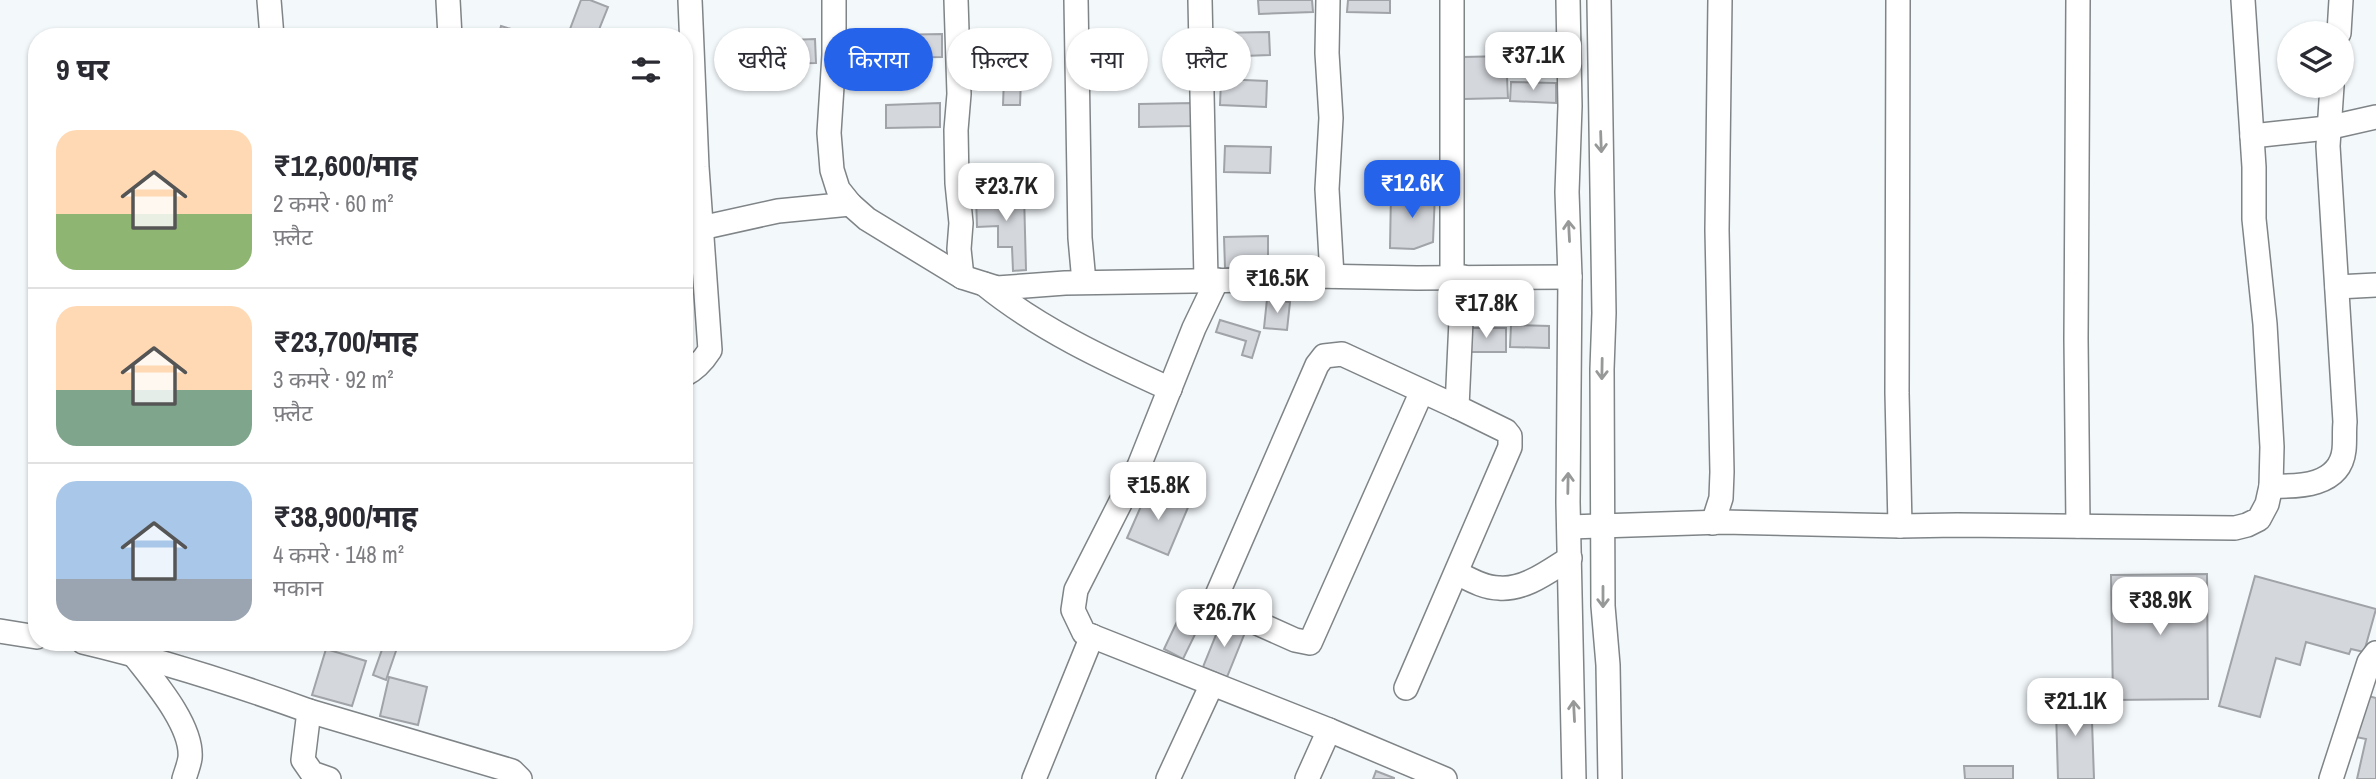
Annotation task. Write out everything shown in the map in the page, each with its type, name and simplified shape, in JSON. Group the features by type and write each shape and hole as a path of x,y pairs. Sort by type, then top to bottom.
{"street":[{"path":"270,0 272,28"},
{"path":"448,0 450,28"},
{"path":"689,28 690,0"},
{"path":"834,0 833,83 829,132 831,170 838,189 849,204 866,219 1069,341 1170,390"},
{"path":"956,0 959,94 956,130 957,183 961,223 959,249 973,281"},
{"path":"1076,0 1080,238 1084,282"},
{"path":"1200,0 1212,280 1139,466 1076,590 1073,610 1084,633 1445,779"},
{"path":"1328,0 1327,53 1331,118 1327,189 1332,276"},
{"path":"1452,0 1458,277 1457,407"},
{"path":"1568,0 1569,527 1574,779"},
{"path":"1599,0 1604,313 1603,606 1608,665 1610,779"},
{"path":"1713,523 1721,498 1722,472 1717,230 1720,0"},
{"path":"1898,0 1897,393 1900,526"},
{"path":"2078,0 2078,526"},
{"path":"1569,527 1713,523 2235,528 2248,526 2259,519 2267,504 2271,486 2270,376 2254,219 2252,136 2243,0"},
{"path":"2340,21 2342,0"},
{"path":"2271,486 2295,487 2328,479 2344,453 2345,422 2327,128 2331,98"},
{"path":"2252,136 2327,128 2376,117"},
{"path":"693,123 710,350 704,361 693,369"},
{"path":"701,228 778,211 849,204"},
{"path":"973,281 997,288 1084,282 1332,276 1570,277"},
{"path":"2337,288 2376,285"},
{"path":"1406,688 1510,447 1510,436 1506,431 1457,407 1342,354 1324,356 1317,365 1217,595 1217,603 1221,607 1295,640 1310,643 1422,391"},
{"path":"1457,573 1499,589 1522,585 1570,558"},
{"path":"0,631 28,636"},
{"path":"1036,779 1091,636"},
{"path":"136,651 184,729 190,756 184,779"},
{"path":"142,651 309,711 512,771 520,779"},
{"path":"2332,779 2369,662 2376,653"},
{"path":"1168,779 1212,684"},
{"path":"309,711 303,760 312,773 329,779"},
{"path":"1307,779 1329,730"}],"building":[{"path":"581,0 590,0 608,7 600,28 570,28"},
{"path":"1258,0 1312,0 1313,12 1259,14"},
{"path":"1348,0 1390,0 1390,13 1347,12"},
{"path":"1251,32 1269,32 1270,55 1251,56"},
{"path":"933,34 942,34 942,57 933,57"},
{"path":"810,39 815,39 816,63 810,63"},
{"path":"1506,56 1508,98 1464,99 1463,57"},
{"path":"1251,80 1267,81 1266,107 1220,105 1221,91 1251,91"},
{"path":"1511,82 1556,83 1556,103 1510,101"},
{"path":"1004,91 1021,91 1020,105 1003,105"},
{"path":"940,103 940,127 886,128 886,105"},
{"path":"1193,103 1193,126 1139,127 1139,104"},
{"path":"1225,146 1271,147 1270,173 1224,172"},
{"path":"1391,192 1435,193 1433,242 1414,249 1390,248"},
{"path":"1024,194 1026,270 1013,271 1012,247 998,247 998,226 977,227 976,196"},
{"path":"1268,236 1268,267 1225,268 1224,237"},
{"path":"1267,299 1290,302 1287,330 1264,328"},
{"path":"1220,320 1260,332 1252,358 1242,355 1246,341 1216,332"},
{"path":"1511,325 1549,326 1549,348 1510,347"},
{"path":"1467,328 1506,328 1506,352 1467,352"},
{"path":"1149,488 1189,505 1168,555 1127,538"},
{"path":"2207,574 2208,699 2113,700 2111,575"},
{"path":"2255,576 2376,609 2364,652 2351,649 2349,654 2306,642 2300,665 2276,658 2260,717 2219,706"},
{"path":"1183,609 1203,618 1183,659 1164,649"},
{"path":"1222,620 1246,630 1227,677 1203,667"},
{"path":"325,651 366,661 352,706 312,695"},
{"path":"382,651 396,651 386,680 373,675"},
{"path":"389,677 427,687 418,725 380,716"},
{"path":"2091,692 2094,779 2058,779 2056,711 2064,711 2064,693"},
{"path":"2361,694 2376,698 2376,779 2357,779 2366,739 2351,736"},
{"path":"1964,766 2013,766 2013,779 1965,779"},
{"path":"1376,771 1394,778 1394,779 1373,779"}]}
